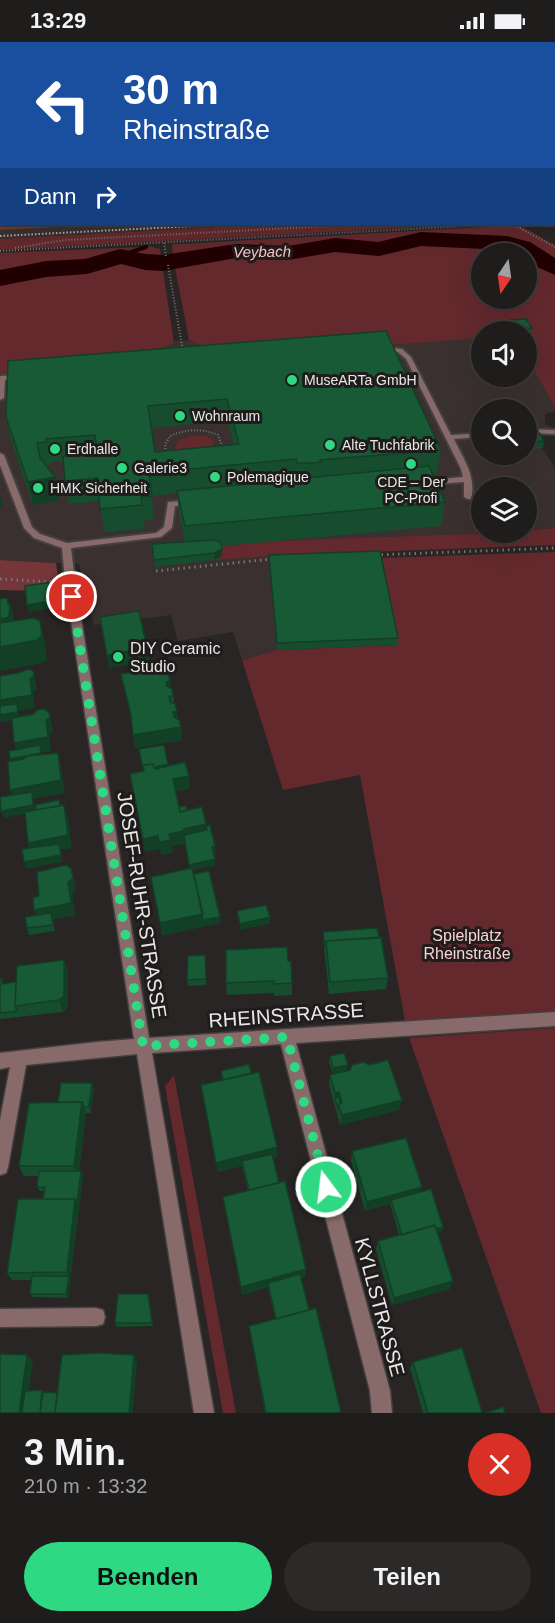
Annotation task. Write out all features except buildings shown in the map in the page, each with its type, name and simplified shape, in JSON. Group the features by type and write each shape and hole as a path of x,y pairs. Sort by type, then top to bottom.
{"street":[{"name":"JOSEF-RUHR-STRASSE","path":"66,581 204,1413"},
{"name":"RHEINSTRASSE","path":"0,1061 97,1049 555,1019"},
{"name":"KYLLSTRASSE","path":"287,1037 380,1391 382,1413"},
{"path":"0,1167 20,1058"},
{"path":"0,1318 96,1317"}],"lane":[{"path":"377,349 400,350 406,353 418,384 468,479 468,497"},
{"path":"0,398 2,378 26,377"},
{"path":"537,431 555,432"},
{"path":"444,432 471,434"},
{"path":"0,455 28,528 37,536 66,546 159,535 168,528 171,504 206,501"},
{"path":"417,483 468,479"},
{"path":"66,546 66,581"}],"path":[{"path":"2,251 37,243 65,240 348,225"},
{"path":"2,251 487,225"},
{"path":"514,225 555,247"},
{"path":"164,243 166,257"},
{"path":"168,265 182,346"},
{"path":"167,465 165,445 170,436 190,430 218,435 221,443 217,455"},
{"path":"374,556 555,548"},
{"path":"156,571 275,559"},
{"path":"0,579 66,581"}],"shaded area":[{"path":"0,225 100,225 0,230"},
{"path":"100,225 257,225 0,239 0,230"},
{"name":"Alte Tuchfabrik","path":"471,333 471,387 537,387 537,376 555,407 555,411 545,414 545,424 555,428 537,427 537,399 471,399 471,465 537,465 537,441 555,468 555,528 537,529 537,477 471,477 471,534 379,539 379,558 397,645 277,650 242,660 233,632 178,641 171,615 94,625 79,564 0,560 0,369 172,341"},
{"path":"0,560 56,563 58,577 53,579 55,589 0,590"}],"green space":[{"path":"257,225 459,225 0,250 0,239"},
{"path":"519,225 555,245 555,264 537,254 537,243 420,237 380,246 335,243 291,251 241,248 173,259 172,244"},
{"path":"422,240 482,243 471,243 471,309 537,309 537,260 555,268 555,407 537,376 537,321 471,321 471,339 230,357 189,340 174,262 242,252 289,255 334,247 376,250"},
{"path":"149,246 160,249 162,262 143,261 127,255"},
{"path":"144,247 127,254 86,264 46,267 0,276 0,253"},
{"path":"124,258 146,264 162,264 174,343 120,366 0,375 0,279 85,267"},
{"path":"191,436 206,436 214,441 213,448 177,454 175,447 179,440"},
{"path":"555,528 555,545 214,560 212,547 277,541 471,534 471,543 537,543 537,529"},
{"name":"Spielplatz Rheinstraße","path":"555,552 555,1012 405,1021 360,775 283,790 242,660 277,650 397,645 379,558"},
{"path":"555,1028 555,1413 541,1413 409,1038"},
{"path":"174,1075 236,1413 223,1413 165,1086"}],"waterway":[{"name":"Veybach","path":"0,278 46,269 87,266 120,256 145,262 163,263 236,251 288,253 335,245 379,249 421,239 507,243 521,247 541,261 555,267"},
{"path":"120,256 146,247"}],"railway":[{"path":"0,236 214,225"}],"place":[{"name":"MuseARTa GmbH","path":"292,380"},
{"name":"Wohnraum","path":"180,416"},
{"name":"Alte Tuchfabrik","path":"330,445"},
{"name":"Erdhalle","path":"55,449"},
{"name":"CDE – Der PC-Profi","path":"411,464"},
{"name":"Galerie3","path":"122,468"},
{"name":"Polemagique","path":"215,477"},
{"name":"HMK Sicherheit","path":"38,488"},
{"name":"DIY Ceramic Studio","path":"118,657"}],"route":[{"path":"72,597 143,1046 287,1037 326,1187"}]}
